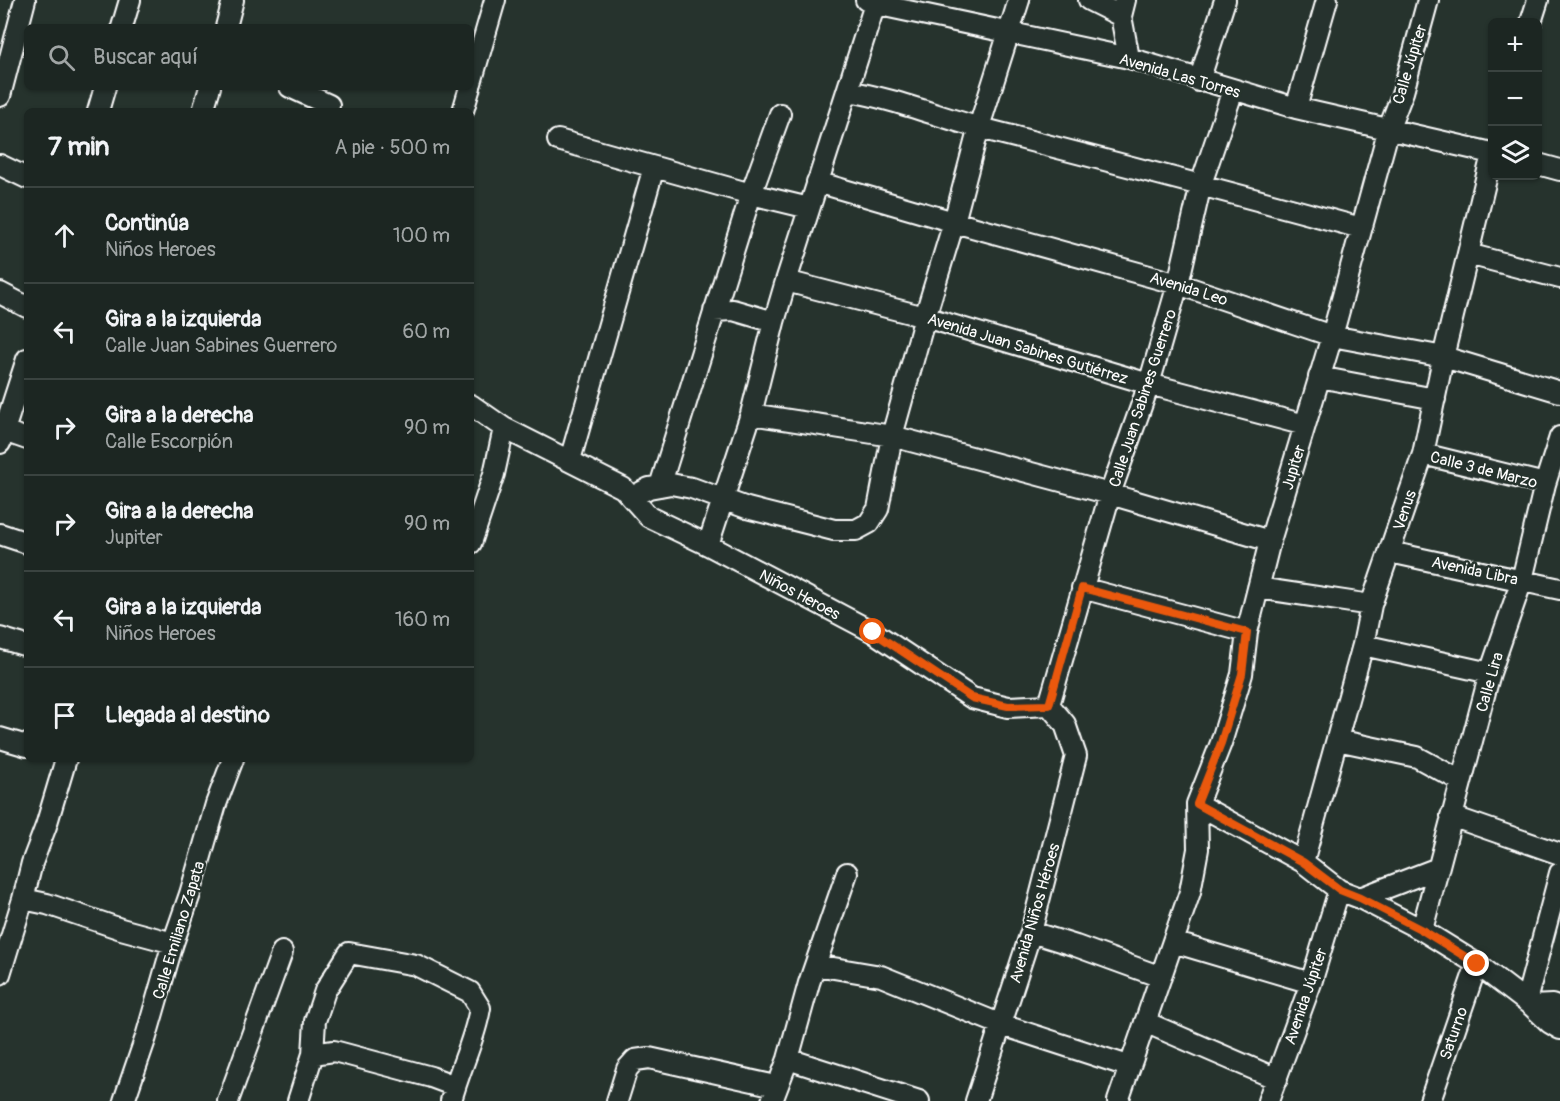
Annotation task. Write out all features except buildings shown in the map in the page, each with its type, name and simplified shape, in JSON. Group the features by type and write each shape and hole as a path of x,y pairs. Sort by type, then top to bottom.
{"street":[{"path":"0,96 25,0"},
{"path":"123,24 130,0"},
{"path":"227,24 233,0"},
{"path":"474,72 495,0"},
{"path":"632,497 649,488 671,484 692,488 747,508 834,530 856,530 869,522 878,508 892,436 925,317 979,128 1019,0"},
{"path":"1089,0 1123,8 1129,58"},
{"path":"1199,81 1225,0"},
{"path":"1296,108 1327,0"},
{"name":"Calle Júpiter","path":"1389,128 1403,92 1428,0"},
{"path":"1532,18 1538,0"},
{"path":"708,545 751,414 786,281 848,91 871,2"},
{"name":"Avenida Las Torres","path":"871,2 1129,58 1199,81 1296,108 1488,152"},
{"path":"99,108 104,90"},
{"path":"204,108 209,90"},
{"path":"296,90 329,105"},
{"path":"464,108 469,90"},
{"name":"Calle Juan Sabines Guerrero","path":"1049,705 1110,494 1149,384 1178,284 1201,184 1233,90"},
{"path":"848,91 874,96 979,128 1201,184 1361,228"},
{"path":"660,486 751,194 780,114"},
{"name":"Jupiter","path":"1197,804 1221,743 1242,674 1247,632 1270,541 1332,336 1389,128"},
{"path":"558,140 809,208"},
{"path":"0,165 24,177"},
{"path":"1542,165 1560,170"},
{"path":"570,460 654,167"},
{"name":"Venus","path":"1303,862 1363,645 1371,605 1423,454 1488,170"},
{"name":"Avenida Leo","path":"817,182 1178,284 1332,336 1444,357 1560,392"},
{"path":"1468,254 1560,278"},
{"name":"Avenida Juan Sabines Gutiérrez","path":"786,281 925,317 1149,384 1305,425"},
{"path":"0,293 24,305"},
{"path":"714,312 733,310 774,322"},
{"path":"24,364 8,389 2,437 24,439"},
{"path":"1320,377 1435,399"},
{"name":"Niños Heroes","path":"474,407 504,428 623,488 649,517 708,545 873,632 972,698 1008,706 1049,705"},
{"path":"751,414 892,436 1110,494 1270,541"},
{"path":"474,534 494,474 504,428"},
{"name":"Calle Lira","path":"1422,930 1490,673 1522,580 1545,484 1560,437"},
{"name":"Calle 3 de Marzo","path":"1423,454 1545,484"},
{"path":"0,534 24,542"},
{"name":"Avenida Libra","path":"1390,552 1560,589"},
{"path":"1082,588 1247,632"},
{"path":"1258,588 1371,605"},
{"path":"0,638 24,645"},
{"path":"1363,645 1490,673"},
{"name":"Avenida Niños Héroes","path":"976,1101 1031,932 1076,756 1065,723 1049,705"},
{"path":"0,738 24,745"},
{"path":"1336,740 1417,757 1461,781"},
{"path":"0,974 4,943 24,899 32,863 65,762"},
{"name":"Calle Emiliano Zapata","path":"124,1101 146,1037 216,804 232,762"},
{"path":"1118,1101 1128,1066 1146,1022 1190,892 1198,849 1197,804 1303,862 1340,890 1422,930 1477,964 1560,1029"},
{"path":"1451,816 1560,855"},
{"path":"1360,898 1438,868"},
{"path":"617,1101 627,1069 635,1060 649,1058 774,1094 788,1059 847,873"},
{"path":"1529,1003 1560,873"},
{"name":"Avenida Júpiter","path":"1269,1100 1311,982 1340,890"},
{"path":"24,899 48,904 121,929 173,943"},
{"path":"1031,932 1161,977"},
{"path":"1173,942 1311,982"},
{"path":"228,1101 282,952"},
{"path":"298,1101 313,1054 315,1021 325,991 349,953 416,965 470,992 480,1008 477,1026 453,1094 431,1077 334,1051 313,1054"},
{"name":"Saturno","path":"1430,1101 1477,964"},
{"path":"816,965 881,976 1002,1025 1128,1066"},
{"path":"1529,1003 1560,1008"},
{"path":"1146,1022 1276,1079"},
{"path":"788,1059 919,1101"}],"route":[{"path":"873,632 972,698 1008,706 1049,705 1082,588 1247,632 1242,674 1221,743 1197,804 1303,862 1340,890 1422,930 1477,964"}]}
